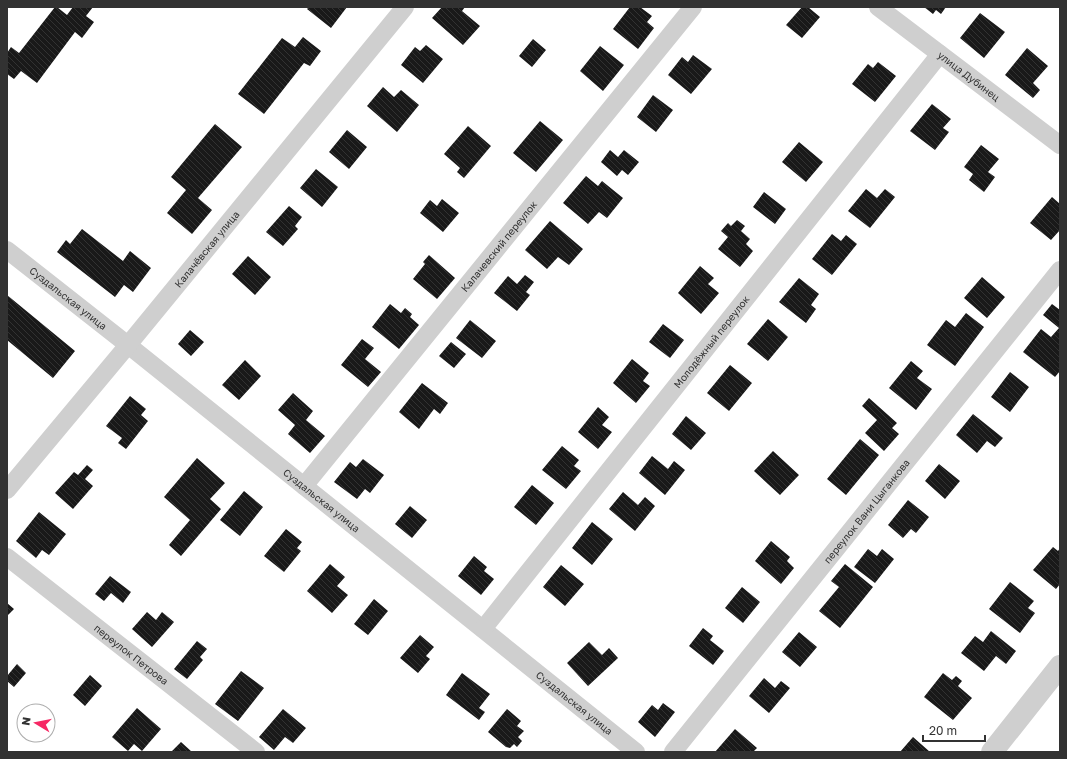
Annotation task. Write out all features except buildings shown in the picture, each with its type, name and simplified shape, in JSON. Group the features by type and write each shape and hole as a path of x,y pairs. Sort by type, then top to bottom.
{"street":[{"name":"Калачёвская улица","path":"7,490 405,7"},
{"name":"Калачевский переулок","path":"304,486 693,7"},
{"name":"улица Дубинец","path":"878,7 1060,145"},
{"name":"Молодёжный переулок","path":"483,629 940,54"},
{"name":"Суздальская улица","path":"7,250 128,345 636,752"},
{"name":"переулок Вани Цыганкова","path":"673,752 1060,270"},
{"name":"переулок Петрова","path":"7,557 256,752"},
{"path":"992,752 1060,666"}]}
